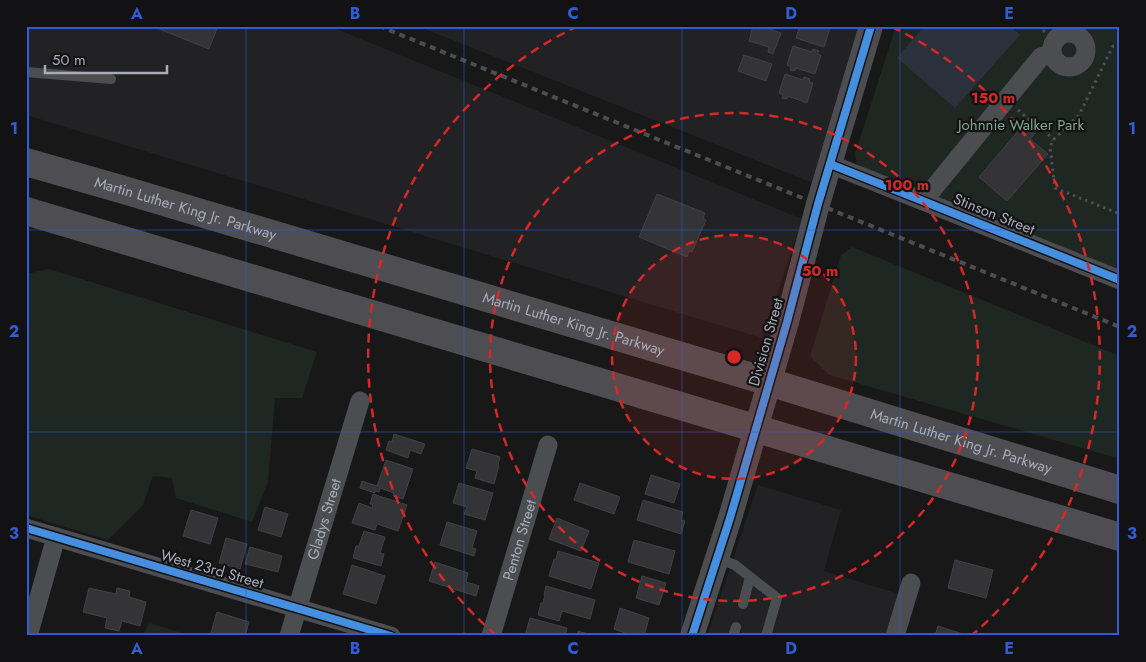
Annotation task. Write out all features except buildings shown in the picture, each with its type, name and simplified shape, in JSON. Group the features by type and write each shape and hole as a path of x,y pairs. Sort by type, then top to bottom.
{"highway":[{"name":"Martin Luther King Jr. Parkway","path":"26,162 769,382 1120,490"},
{"path":"26,211 1120,537"}],"street":[{"name":"Division Street","path":"692,636 718,558 787,322 818,204 871,26"},
{"path":"923,201 1041,57 1054,47"},
{"name":"Stinson Street","path":"830,164 1120,280"},
{"name":"Gladys Street","path":"289,636 360,401"},
{"name":"Penton Street","path":"492,636 548,445"},
{"name":"West 23rd Street","path":"26,528 391,636"},
{"path":"28,636 56,537"},
{"path":"895,636 911,583"}],"lane":[{"path":"26,72 112,79"},
{"path":"718,558 735,565 778,598 766,636"},
{"path":"743,604 750,577"}],"path":[{"path":"1038,26 1054,47"},
{"path":"1120,48 1113,46 1079,115 1053,140 1050,147 1055,188 1120,214"},
{"path":"1006,100 1045,131 1053,140"}],"shaded area":[{"path":"26,26 329,26 802,219 762,338 26,115"},
{"path":"417,26 860,26 813,183"},
{"path":"924,26 1011,26 1020,35 955,108 897,58"},
{"path":"758,485 841,510 824,571 899,594 886,636 707,636"}],"green space":[{"name":"Johnnie Walker Park","path":"896,26 1120,26 1120,271 862,167 857,163 855,154"},
{"path":"852,247 1120,356 1120,459 829,375 810,356 841,255"},
{"path":"49,269 317,352 302,398 275,398 268,482 252,522 176,498 172,478 153,476 143,505 108,540 26,515 26,274"},
{"path":"149,623 192,636 143,636"}],"railway":[{"path":"379,26 1120,327"}],"cycle path":[{"path":"692,636 730,518 787,322 818,204 871,26"},
{"path":"830,164 1120,280"},
{"path":"26,528 391,636"}]}
